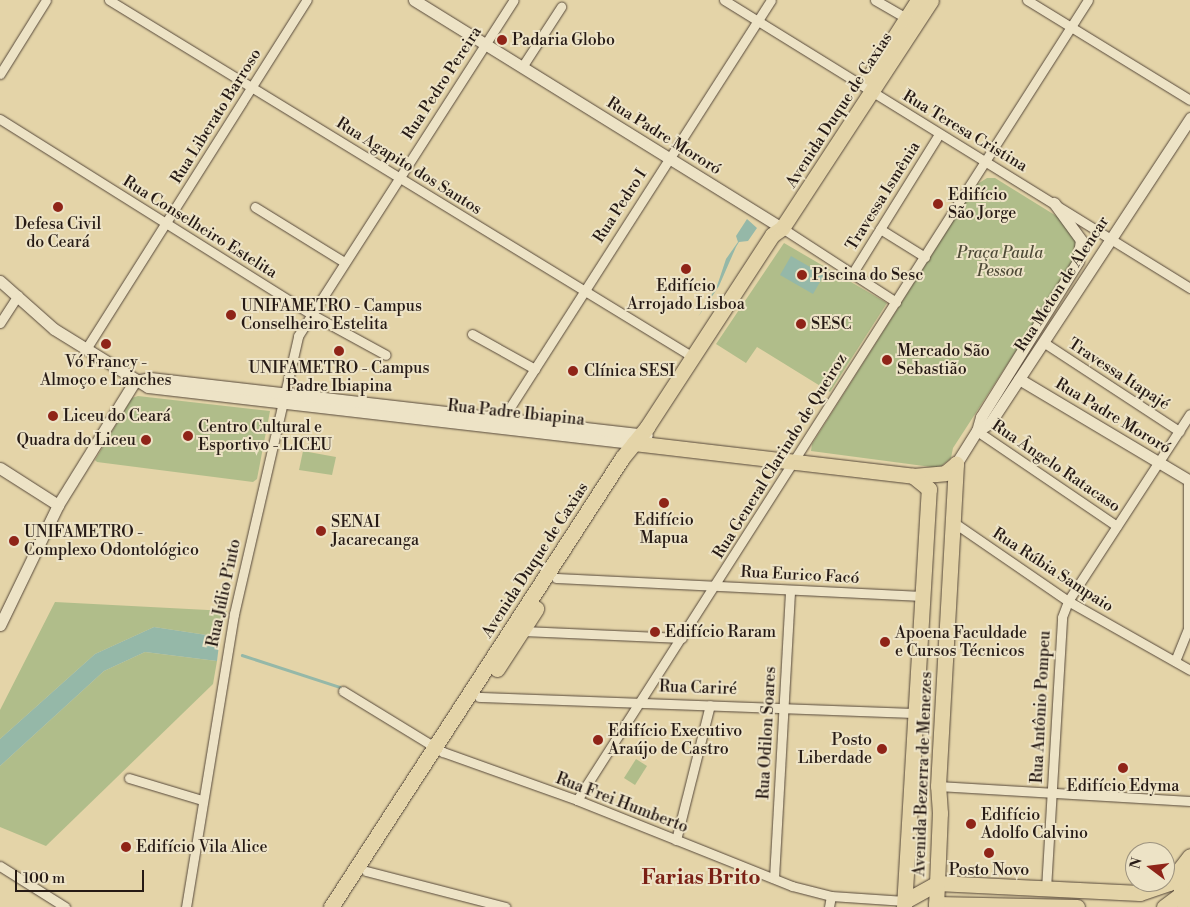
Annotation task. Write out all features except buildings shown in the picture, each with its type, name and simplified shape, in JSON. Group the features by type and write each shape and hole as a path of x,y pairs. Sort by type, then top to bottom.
{"main road":[{"name":"Avenida Duque de Caxias","path":"867,88 918,0"},
{"name":"Avenida Duque de Caxias","path":"332,907 507,646 867,88 931,0"},
{"name":"Avenida Duque de Caxias","path":"342,907 439,750 479,697 507,646 523,630 641,439"},
{"name":"Rua Padre Ibiapina","path":"641,439 794,462 913,476 945,472 956,464"},
{"name":"Avenida Bezerra de Menezes","path":"936,905 940,813 938,786 956,464"},
{"name":"Avenida Bezerra de Menezes","path":"904,904 929,489 913,476"},
{"path":"1175,875 1190,856"},
{"path":"1158,892 1178,901 1180,882 1190,867"},
{"path":"904,904 936,883 1137,892"},
{"path":"936,905 1077,907"}],"street":[{"path":"0,74 46,0"},
{"name":"Rua Agapito dos Santos","path":"109,0 693,357"},
{"name":"Rua Liberato Barroso","path":"86,349 307,0"},
{"name":"Rua Padre Mororó","path":"414,0 669,158 776,229 896,302"},
{"name":"Rua Pedro Pereira","path":"282,398 298,336 398,177 514,0"},
{"name":"Rua Teresa Cristina","path":"724,0 1190,288"},
{"name":"Rua Pedro I","path":"499,425 771,0"},
{"path":"875,0 906,18"},
{"path":"1027,0 1190,100"},
{"name":"Rua General Clarindo de Queiroz","path":"577,800 1088,0"},
{"path":"522,67 561,7"},
{"name":"Rua Meton de Alencar","path":"956,464 977,431 990,423 1190,118"},
{"name":"Rua Conselheiro Estelita","path":"0,119 311,314 386,355"},
{"name":"Travessa Ismênia","path":"852,274 939,134"},
{"path":"977,431 981,417 1078,261 1081,240 1054,203"},
{"path":"255,207 344,262"},
{"path":"880,229 925,257"},
{"name":"Rua Padre Ibiapina","path":"0,281 54,329 148,387 282,398 499,425 641,439"},
{"path":"0,323 18,295"},
{"path":"472,334 535,369"},
{"name":"Travessa Itapajé","path":"1043,342 1179,432"},
{"name":"Rua Padre Mororó","path":"1019,379 1189,480"},
{"path":"0,625 58,505 135,380"},
{"name":"Rua Júlio Pinto","path":"186,907 200,800 234,614 282,398"},
{"name":"Rua Antônio Pompeu","path":"1046,889 1060,628 1068,601 1190,414"},
{"name":"Rua Ângelo Ratacaso","path":"977,431 1117,526"},
{"path":"0,468 58,505"},
{"path":"1176,661 1188,630 1189,480"},
{"name":"Rua Rúbia Sampaio","path":"953,522 1068,601 1190,670"},
{"name":"Rua Eurico Facó","path":"556,578 923,596"},
{"name":"Rua Odilon Soares","path":"774,878 790,590"},
{"path":"523,630 682,638"},
{"name":"Rua Frei Humberto","path":"343,690 439,750 577,800 774,878 830,896 904,904"},
{"name":"Rua Cariré","path":"479,697 784,706 916,713"},
{"path":"676,840 710,705"},
{"path":"129,778 200,800"},
{"path":"938,786 1190,801"},
{"path":"0,866 65,907"},
{"path":"366,871 504,907"},
{"path":"829,907 830,896"}],"green space":[{"name":"Praça Paula Pessoa","path":"987,178 995,178 1066,222 1076,235 1073,263 953,448 951,458 939,468 811,451 812,444 976,185"},
{"name":"SESC","path":"784,243 887,303 830,392 757,347 746,363 716,344"},
{"name":"Centro Cultural e Esportivo - LICEU","path":"138,396 270,411 257,479 253,482 97,462 95,460 132,398"},
{"path":"303,451 336,457 332,475 299,470"},
{"path":"55,602 227,611 220,637 154,627 95,654 0,739 0,710"},
{"path":"145,652 217,661 213,684 46,846 0,827 0,766 104,671"},
{"path":"636,759 647,766 635,785 624,778"}],"shaded area":[{"path":"747,219 757,228 748,241 739,242 719,286 698,317 717,286 726,259 738,242 736,236"},
{"name":"Piscina do Sesc","path":"791,256 824,275 813,294 780,275"},
{"path":"154,627 220,637 217,661 145,652 104,671 0,766 0,739 95,654"}],"waterway":[{"path":"242,655 340,687"}],"place":[{"name":"Padaria Globo","path":"502,40"},
{"name":"Edifício São Jorge","path":"938,204"},
{"name":"Defesa Civil do Ceará","path":"58,207"},
{"name":"Edifício Arrojado Lisboa","path":"686,269"},
{"name":"Piscina do Sesc","path":"802,275"},
{"name":"UNIFAMETRO - Campus Conselheiro Estelita","path":"231,315"},
{"name":"SESC","path":"801,324"},
{"name":"Vó Francy - Almoço e Lanches","path":"106,344"},
{"name":"UNIFAMETRO - Campus Padre Ibiapina","path":"339,351"},
{"name":"Mercado São Sebastião","path":"887,360"},
{"name":"Clínica SESI","path":"573,371"},
{"name":"Liceu do Ceará","path":"53,416"},
{"name":"Centro Cultural e Esportivo - LICEU","path":"188,436"},
{"name":"Quadra do Liceu","path":"146,440"},
{"name":"Edifício Mapua","path":"664,503"},
{"name":"SENAI Jacarecanga","path":"321,531"},
{"name":"UNIFAMETRO - Complexo Odontológico","path":"14,541"},
{"name":"Edifício Raram","path":"655,632"},
{"name":"Apoena Faculdade e Cursos Técnicos","path":"885,642"},
{"name":"Edifício Executivo Araújo de Castro","path":"598,740"},
{"name":"Posto Liberdade","path":"882,749"},
{"name":"Edifício Edyma","path":"1123,768"},
{"name":"Edifício Adolfo Calvino","path":"971,824"},
{"name":"Edifício Vila Alice","path":"126,847"},
{"name":"Posto Novo","path":"989,853"}],"district":[{"name":"Farias Brito","path":"701,878"}]}
